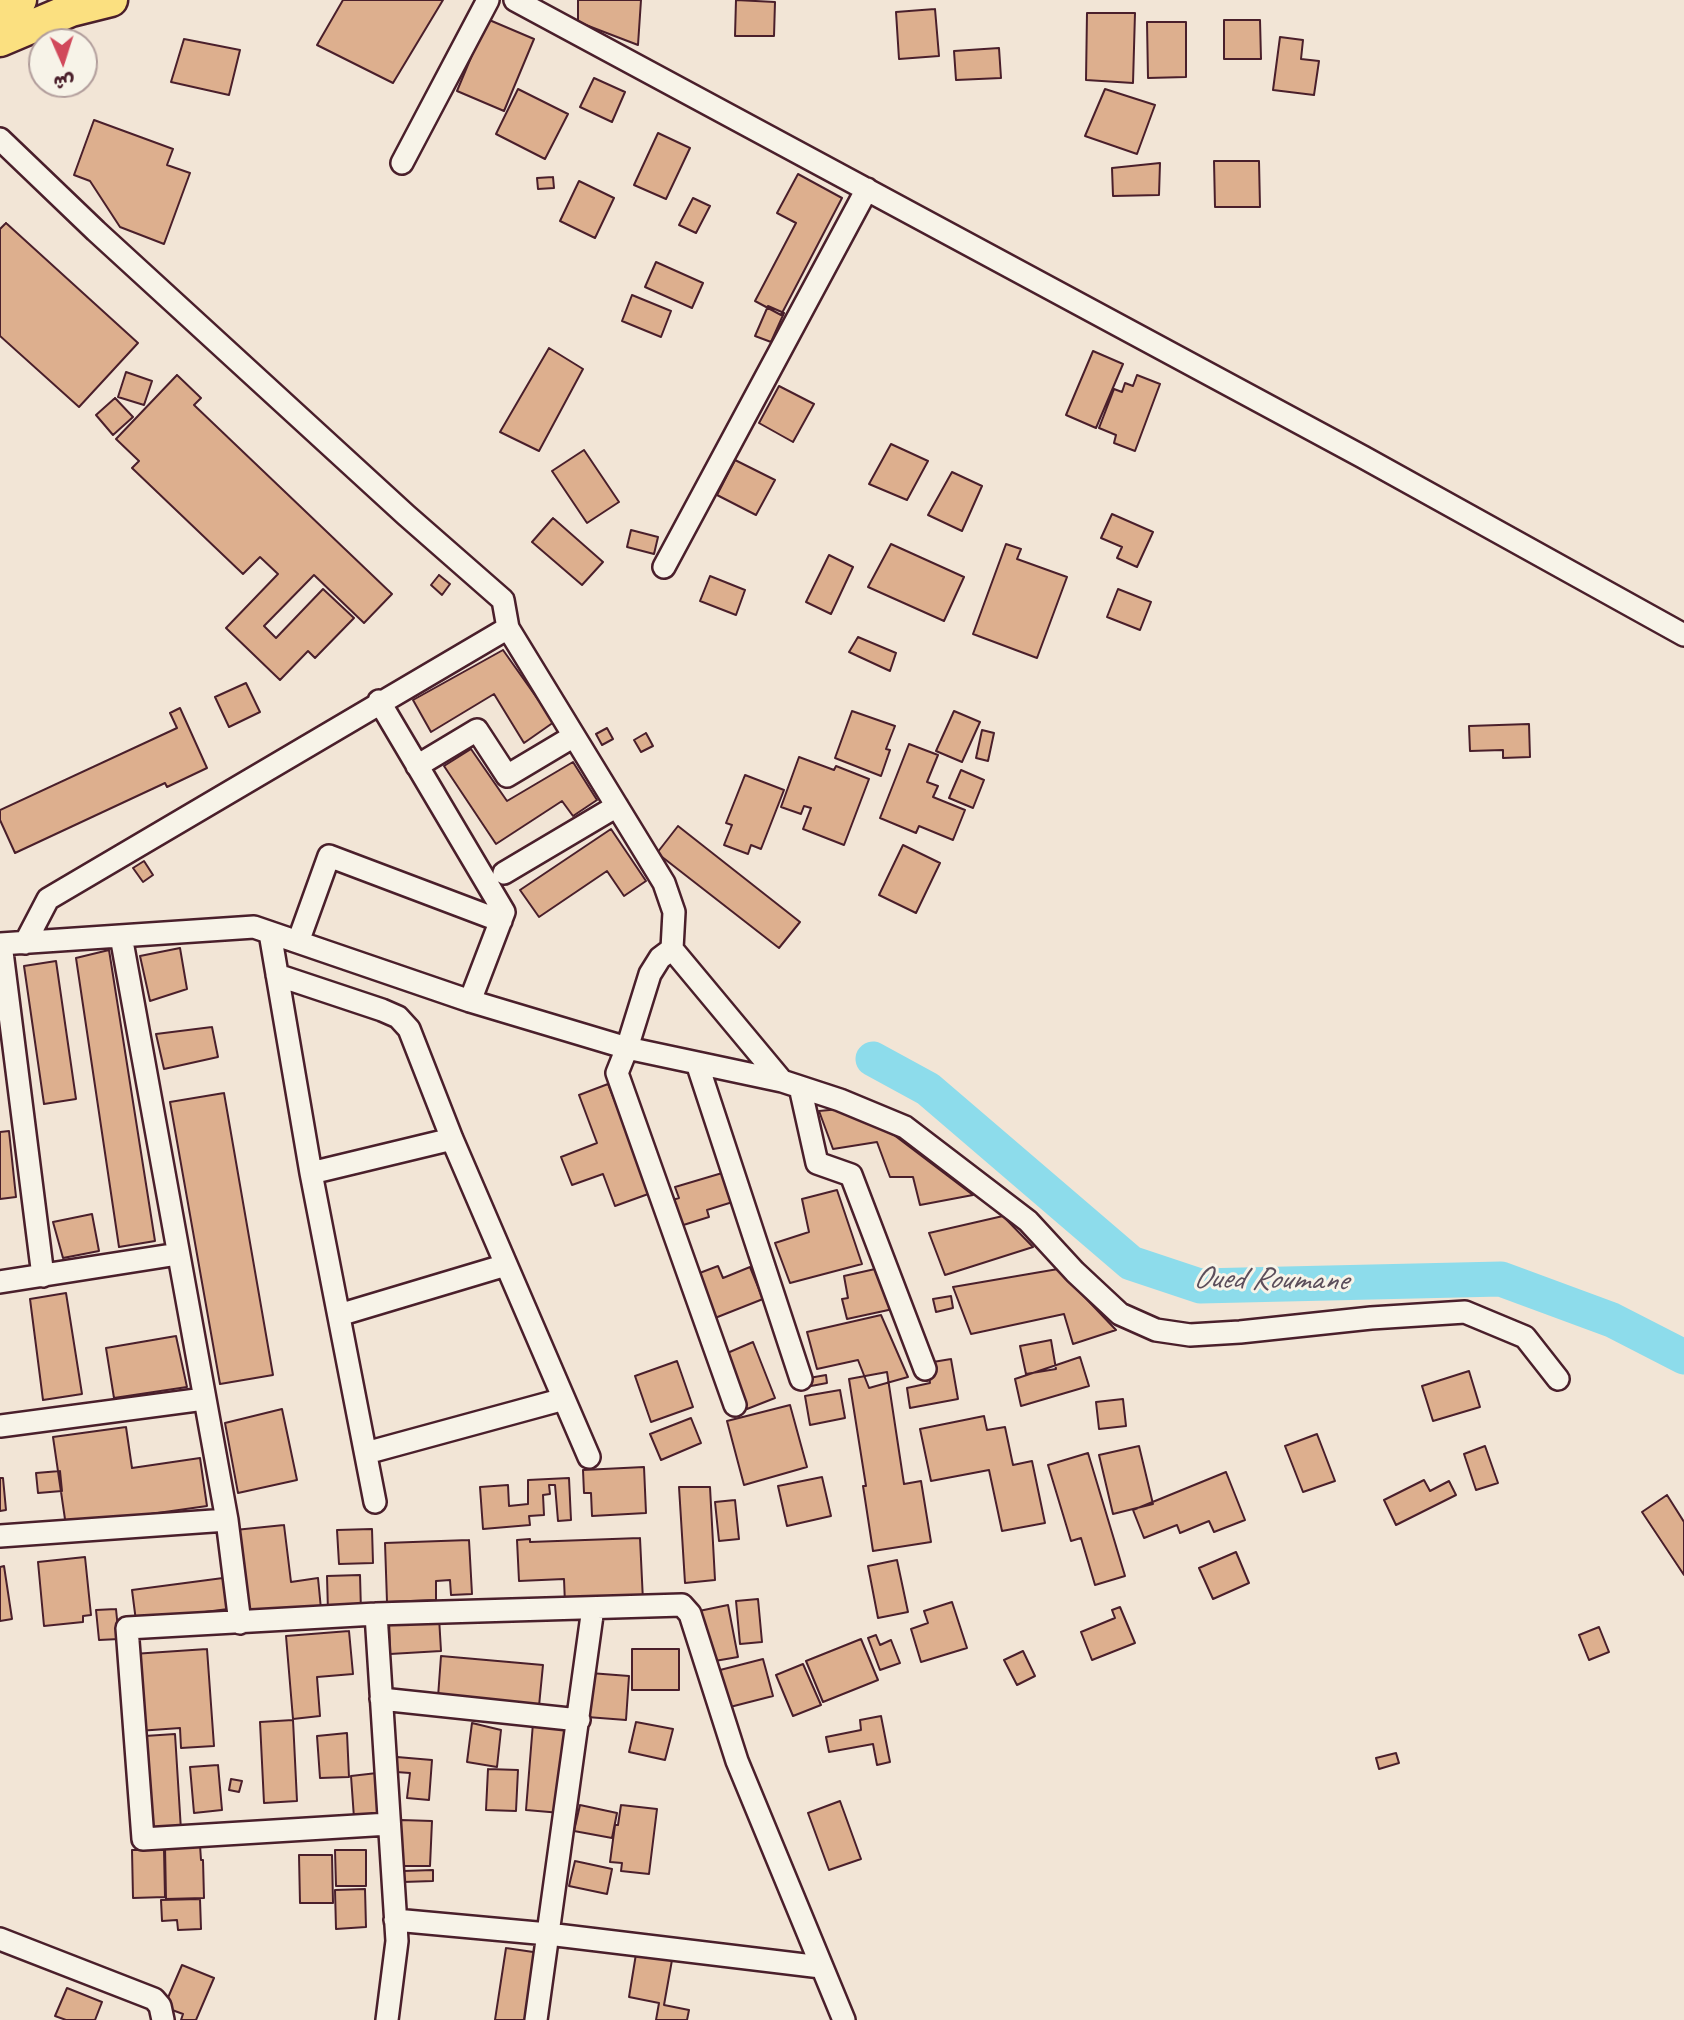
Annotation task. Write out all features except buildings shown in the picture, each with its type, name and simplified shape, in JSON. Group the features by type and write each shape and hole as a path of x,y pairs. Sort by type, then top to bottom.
{"main road":[{"path":"13,14 72,10 111,0"}],"street":[{"path":"402,163 488,0"},
{"path":"515,0 1363,457 1684,635"},
{"path":"0,139 106,240 503,600 508,628 664,883 674,912 672,949 791,1084 817,1163 851,1175 925,1369"},
{"path":"664,567 867,189"},
{"path":"25,943 48,899 379,701 508,628"},
{"path":"379,701 504,912 470,1000"},
{"path":"417,766 477,730 507,776 574,736"},
{"path":"504,873 617,806"},
{"path":"299,942 328,856 501,921"},
{"path":"43,1276 0,944 254,927 470,1000 627,1048 791,1084 840,1100 905,1127 1028,1221 1075,1272 1120,1314 1156,1330 1190,1335 1465,1312 1525,1337 1558,1379"},
{"path":"270,933 311,1173 375,1502"},
{"path":"121,936 227,1520 240,1623"},
{"path":"672,949 660,958 650,974 617,1073 735,1405"},
{"path":"277,975 398,1017 409,1029 416,1041 452,1139 589,1457"},
{"path":"697,1063 800,1380"},
{"path":"311,1173 452,1139"},
{"path":"0,1282 178,1254"},
{"path":"339,1315 506,1265"},
{"path":"0,1426 204,1399"},
{"path":"366,1453 564,1399"},
{"path":"0,1536 227,1520"},
{"path":"389,1824 143,1839 127,1628 376,1614 682,1605 687,1608 737,1761 844,2020"},
{"path":"536,2020 593,1608"},
{"path":"376,1614 397,1941 387,2020"},
{"path":"381,1699 579,1720"},
{"path":"395,1920 548,1934 821,1967"},
{"path":"0,1939 154,2000 160,2006 163,2020"}],"waterway":[{"name":"Oued Roumane","path":"873,1059 928,1089 1131,1263 1200,1286 1501,1279 1612,1320 1684,1357"}]}
